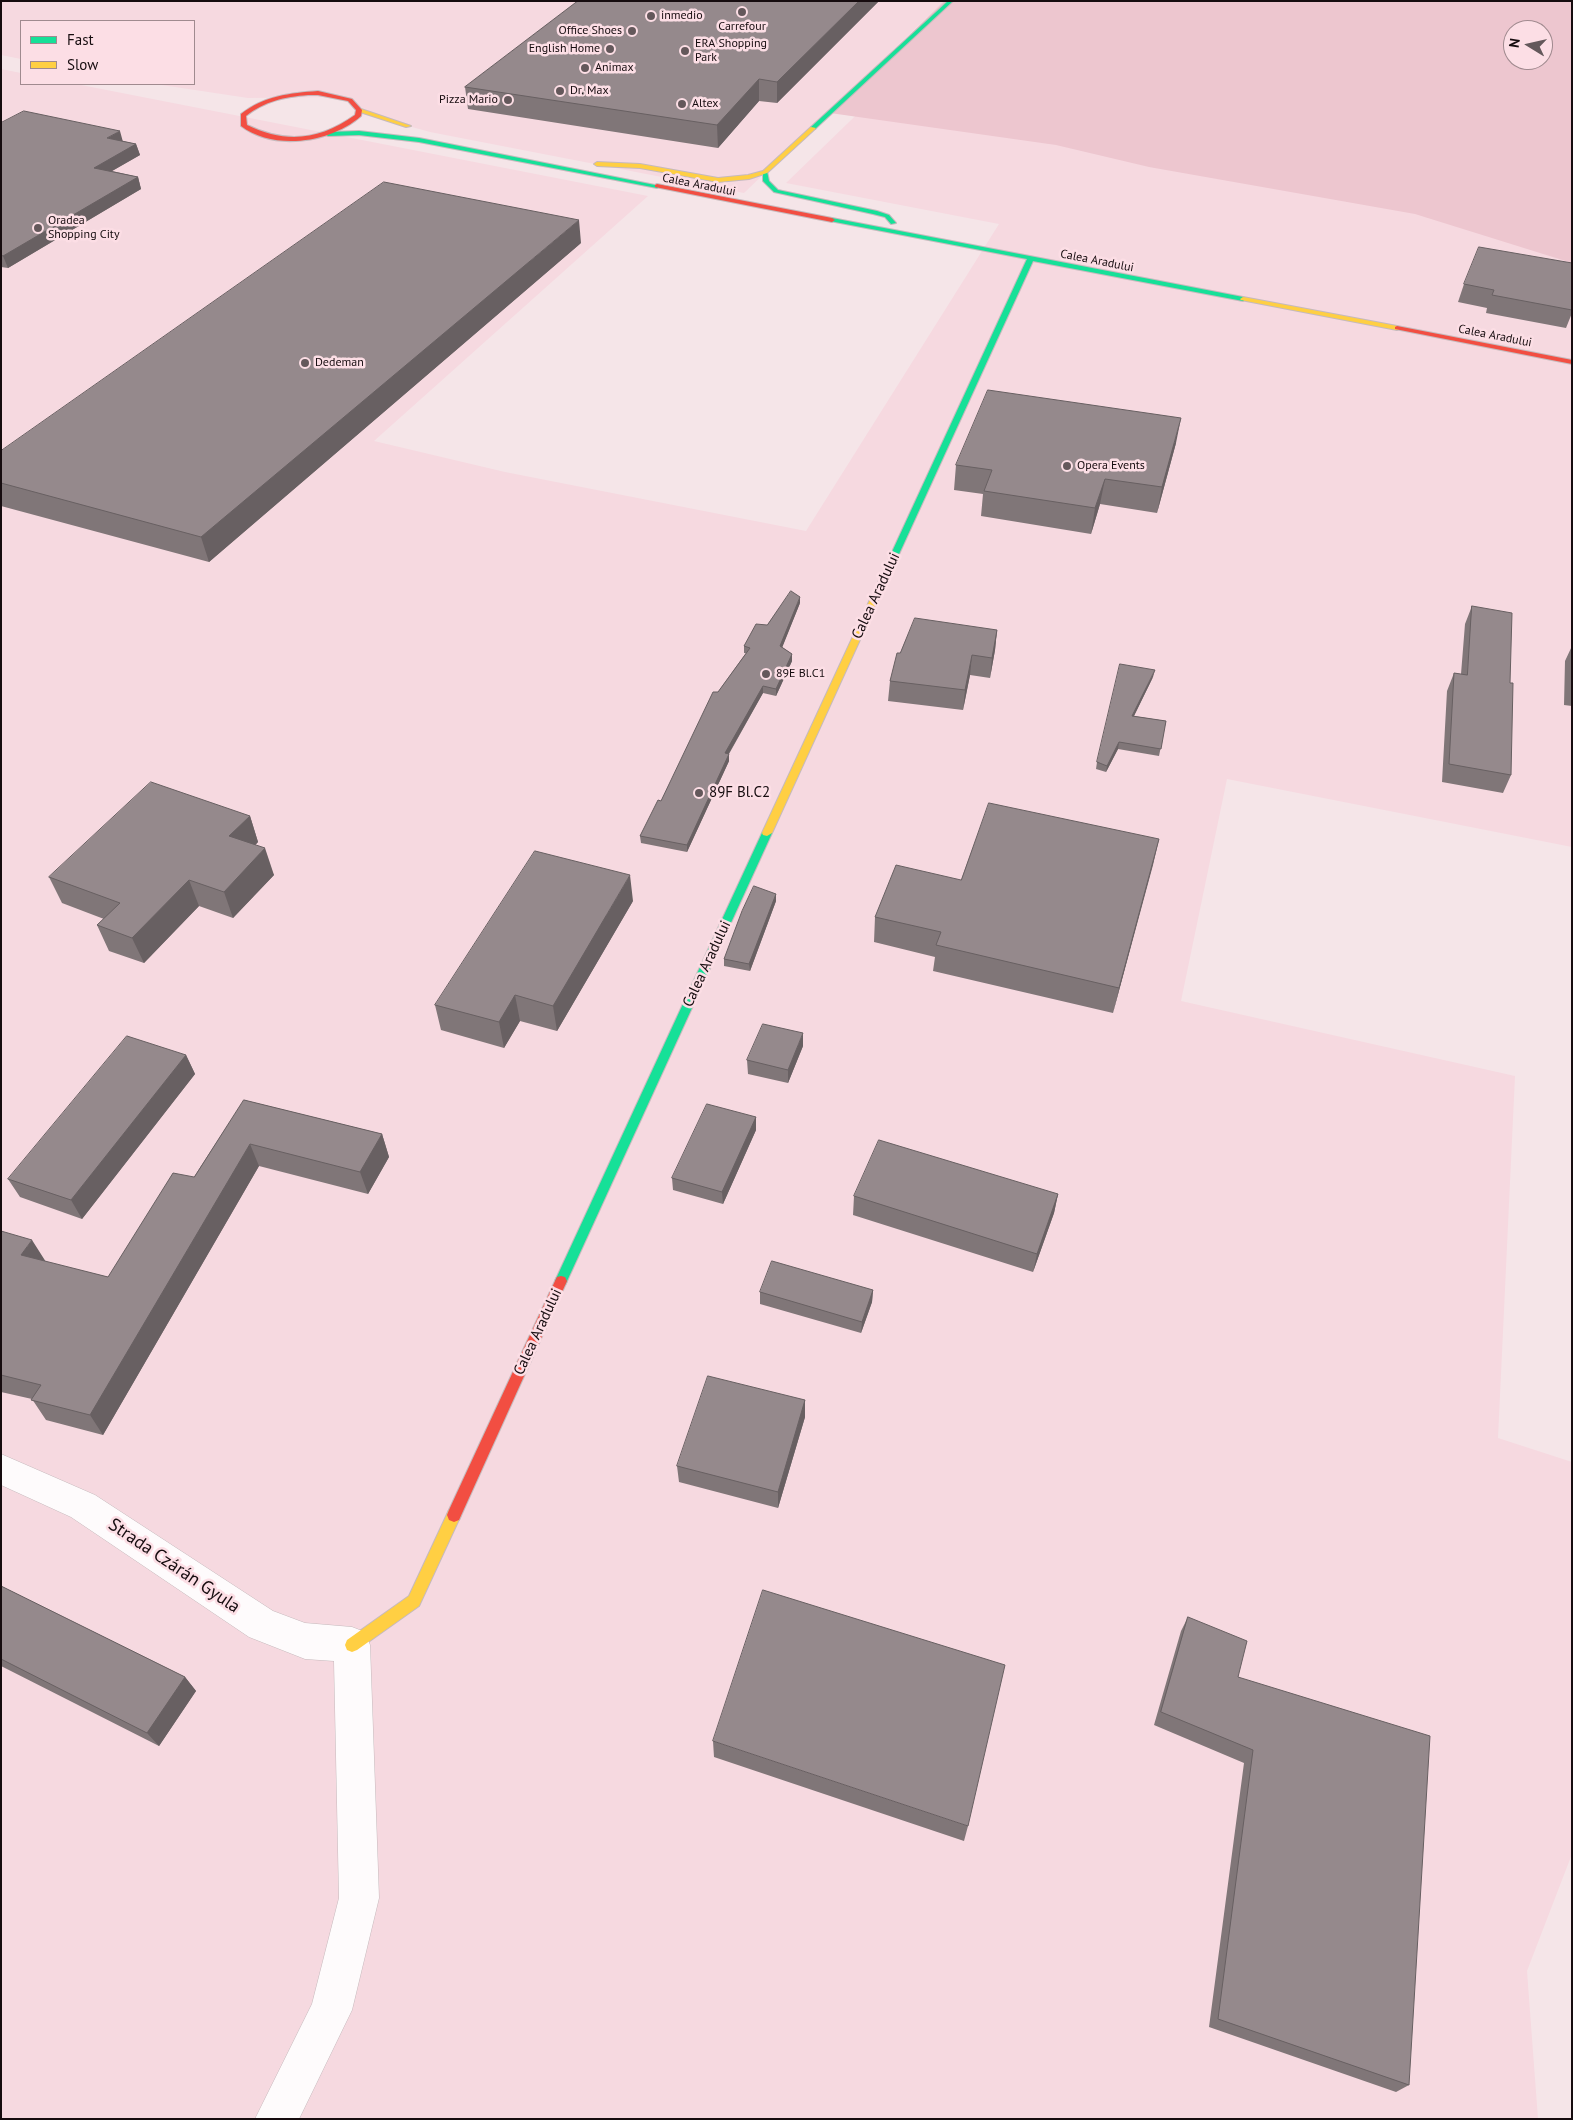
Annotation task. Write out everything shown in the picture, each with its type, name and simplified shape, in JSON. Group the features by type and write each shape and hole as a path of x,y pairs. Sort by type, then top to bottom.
{"main road":[{"path":"597,164 638,166 727,181 750,178 765,172 951,1"},
{"name":"Calea Aradului","path":"328,134 352,123 358,116 359,110 355,103 342,97 300,94 283,96 257,104 248,109 242,119 244,126 262,135 292,138 359,133 419,140 1572,362"},
{"name":"Calea Aradului","path":"359,110 430,132 893,223 1572,350"},
{"path":"765,172 766,181 776,191 875,212 886,216 893,223"},
{"name":"Calea Aradului","path":"352,1645 414,1601 1031,258"}],"street":[{"name":"Strada Czárán Gyula","path":"1,1469 83,1506 262,1625 305,1641 352,1645"},
{"path":"276,2119 331,2010 359,1898 352,1645"}],"shaded area":[{"path":"1,1 944,1 744,193 430,132 383,119 342,97 248,98 162,85 195,85 195,20 20,20 20,59 1,55"},
{"path":"944,1 1572,1 1572,263 1415,214 1149,167 1056,145 830,113"},
{"path":"974,1 1572,1 1572,847 1227,779 1181,1001 1515,1076 1498,1438 1572,1462 1572,1854 1527,1971 1538,2119 1,2119 1,69 20,73 20,85 81,85 648,196 374,441 505,472 806,531 999,224 786,183"}],"building":[{"name":"ERA Shopping Park","path":"578,1 859,1 777,82 759,79 717,125 465,87"},
{"name":"Oradea Shopping City","path":"24,111 120,131 107,138 136,144 94,168 138,177 3,256 1,255 1,123"},
{"name":"Dedeman","path":"384,182 579,220 201,537 1,483 1,451"},
{"path":"1479,247 1572,263 1572,310 1492,295 1494,290 1464,284"},
{"name":"Opera Events","path":"988,390 1181,418 1162,487 1105,479 1095,508 984,491 992,470 956,465"},
{"path":"791,591 800,597 780,646 792,654 776,689 763,686 725,753 729,754 687,845 640,836 658,800 661,801 713,692 718,692 750,648 744,646 756,624 767,625"},
{"path":"1472,606 1512,613 1510,683 1513,683 1511,775 1449,764 1454,673 1467,675"},
{"path":"915,618 997,630 992,658 972,655 965,690 890,681 897,653 900,653"},
{"path":"1120,664 1155,670 1132,716 1166,721 1161,749 1119,742 1107,766 1097,762"},
{"path":"151,782 250,816 229,836 265,848 224,892 189,880 132,938 97,925 120,903 49,877"},
{"path":"989,803 1159,839 1119,988 936,945 941,932 875,917 896,865 961,880"},
{"path":"535,851 630,875 553,1006 515,995 499,1022 435,1005"},
{"path":"754,886 776,894 749,964 724,959 742,911"},
{"path":"763,1024 803,1033 788,1070 747,1060"},
{"path":"127,1036 186,1055 71,1200 8,1179"},
{"path":"244,1100 382,1134 360,1172 250,1144 90,1415 31,1400 41,1385 1,1375 1,1231 32,1240 21,1255 108,1277 173,1173 194,1177"},
{"path":"707,1104 756,1117 722,1192 672,1178"},
{"path":"879,1140 1058,1194 1037,1254 854,1196"},
{"path":"772,1261 873,1290 862,1322 760,1292"},
{"path":"708,1376 805,1400 778,1492 677,1466"},
{"path":"1,1586 185,1677 147,1733 1,1659"},
{"path":"763,1590 1005,1665 968,1826 713,1741"},
{"path":"1188,1617 1247,1641 1238,1677 1430,1736 1409,2085 1218,2019 1253,1750 1161,1712"}],"traffic: fast":[{"path":"813,128 951,1"},
{"path":"328,134 359,133 419,140 657,186"},
{"path":"765,172 766,181 776,191 875,212 887,216 893,223"},
{"path":"832,220 1243,299"},
{"path":"890,565 1031,258"},
{"path":"561,1281 767,833"}],"traffic: slow":[{"path":"359,110 408,126"},
{"path":"597,164 640,166 718,180 749,177 765,172 813,128"},
{"path":"1243,299 1397,328"},
{"path":"767,833 890,565"},
{"path":"352,1645 414,1601 454,1515"}],"traffic: jam":[{"path":"318,93 350,100 359,110 358,116 332,131 302,139 272,137 244,126 243,115 260,104 288,95 318,93"},
{"path":"657,186 832,220"},
{"path":"1397,328 1572,362"},
{"path":"454,1515 561,1281"}],"place":[{"name":"Carrefour","path":"742,12"},
{"name":"inmedio","path":"651,16"},
{"name":"Office Shoes","path":"632,31"},
{"name":"English Home","path":"610,49"},
{"name":"ERA Shopping Park","path":"685,51"},
{"name":"Animax","path":"585,68"},
{"name":"Dr. Max","path":"560,91"},
{"name":"Pizza Mario","path":"508,100"},
{"name":"Altex","path":"682,104"},
{"name":"Oradea Shopping City","path":"38,228"},
{"name":"Dedeman","path":"305,363"},
{"name":"Opera Events","path":"1067,466"},
{"name":"89E Bl.C1","path":"766,674"},
{"name":"89F Bl.C2","path":"699,793"}]}
